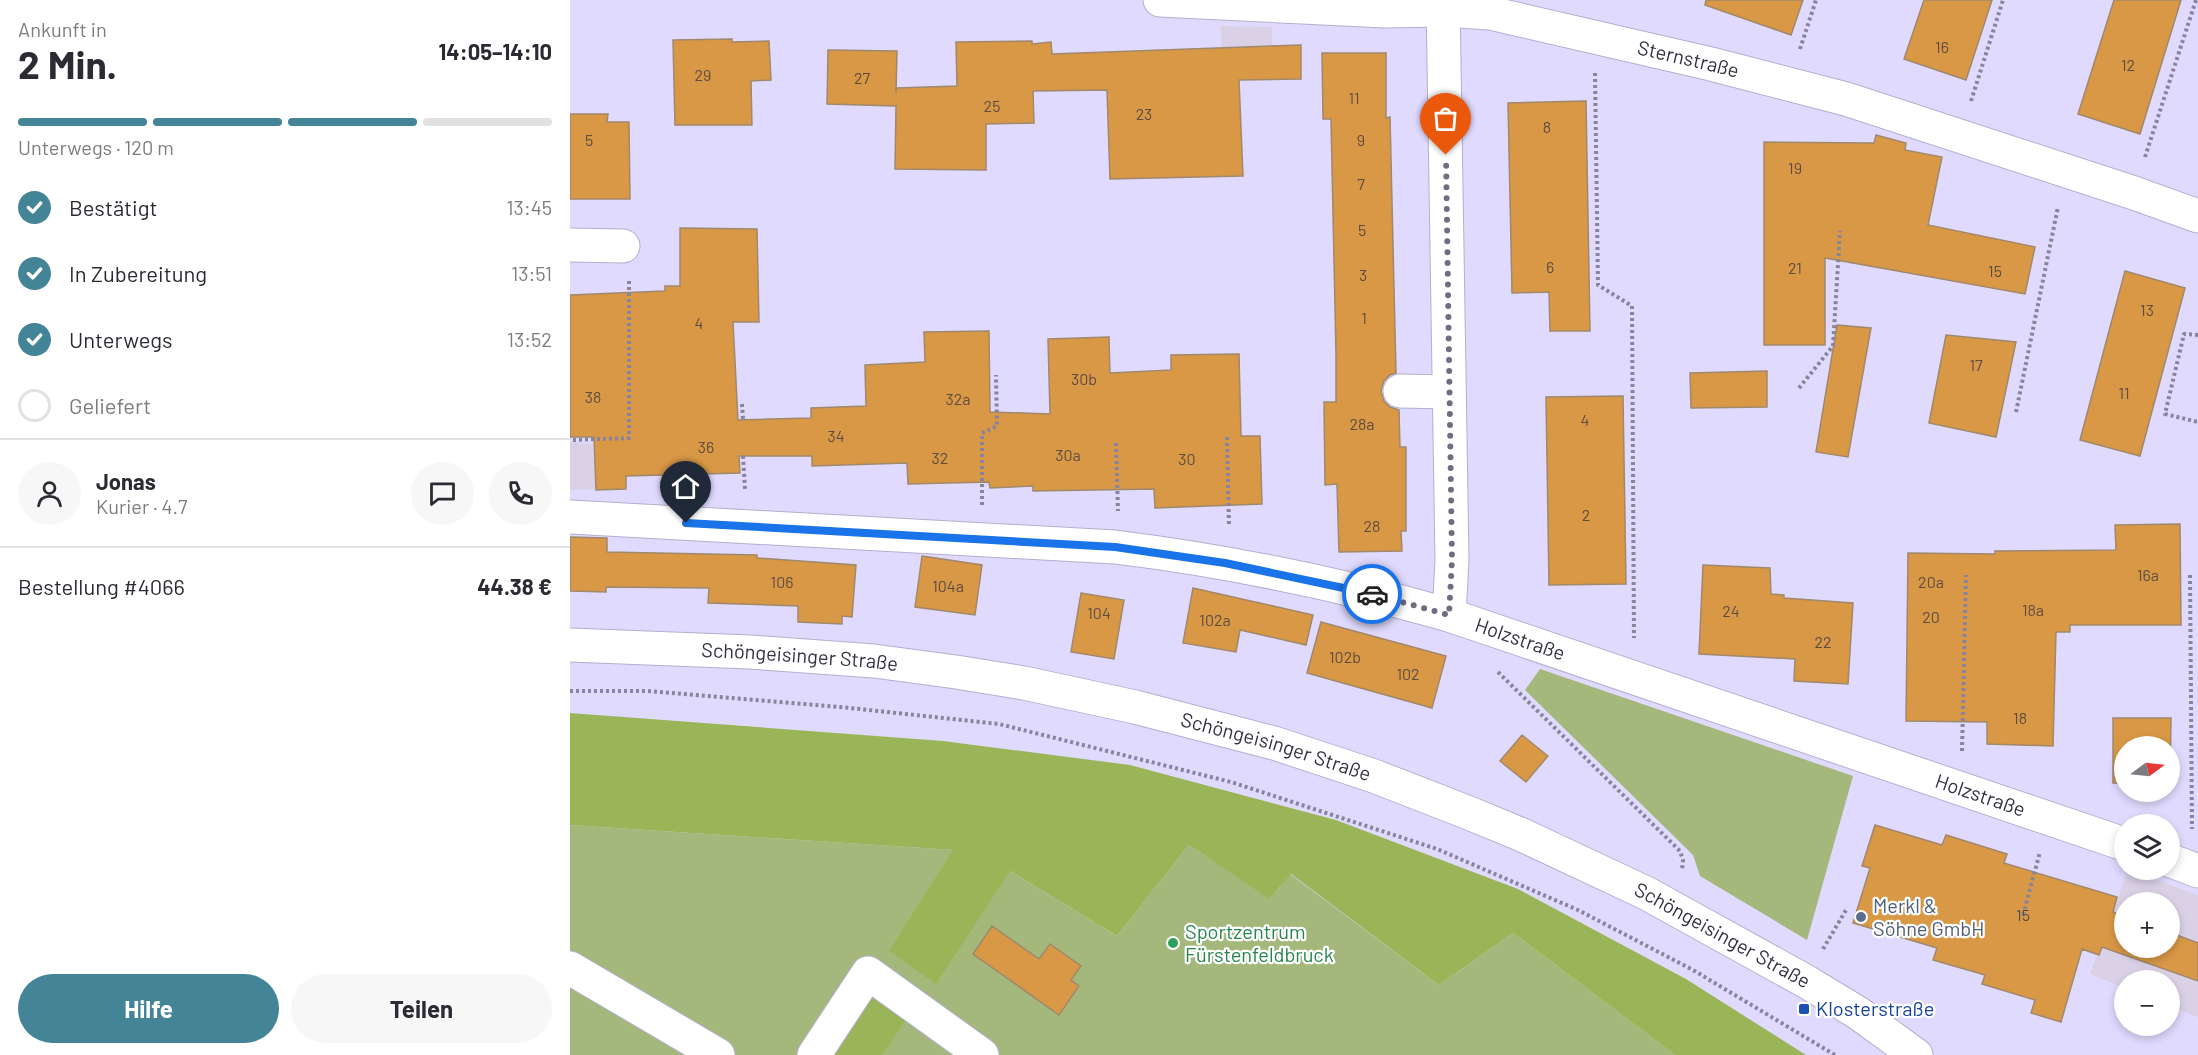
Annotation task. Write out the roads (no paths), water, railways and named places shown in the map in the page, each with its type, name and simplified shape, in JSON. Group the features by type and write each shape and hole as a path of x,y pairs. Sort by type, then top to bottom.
{"street":[{"name":"Sternstraße","path":"1160,0 1385,11 1443,5 1490,13 1846,99 2198,216"},
{"path":"1443,5 1452,560 1449,615"},
{"path":"570,245 623,246"},
{"path":"1400,391 1449,392"},
{"name":"Holzstraße","path":"570,517 1115,547 1225,563 1391,598 1449,615 2114,841"},
{"name":"Schöngeisinger Straße","path":"570,645 750,652 874,661 956,672 1024,683 1136,707 1274,743 1374,776 1520,834 1646,893 1808,982 1858,1013 1916,1055"},
{"path":"570,969 718,1055"},
{"path":"814,1055 867,973 982,1055"}],"place":[{"name":"Merkl & Söhne GmbH","path":"1861,917"},
{"name":"Sportzentrum Fürstenfeldbruck","path":"1173,943"},
{"name":"Klosterstraße","path":"1804,1009"}]}
